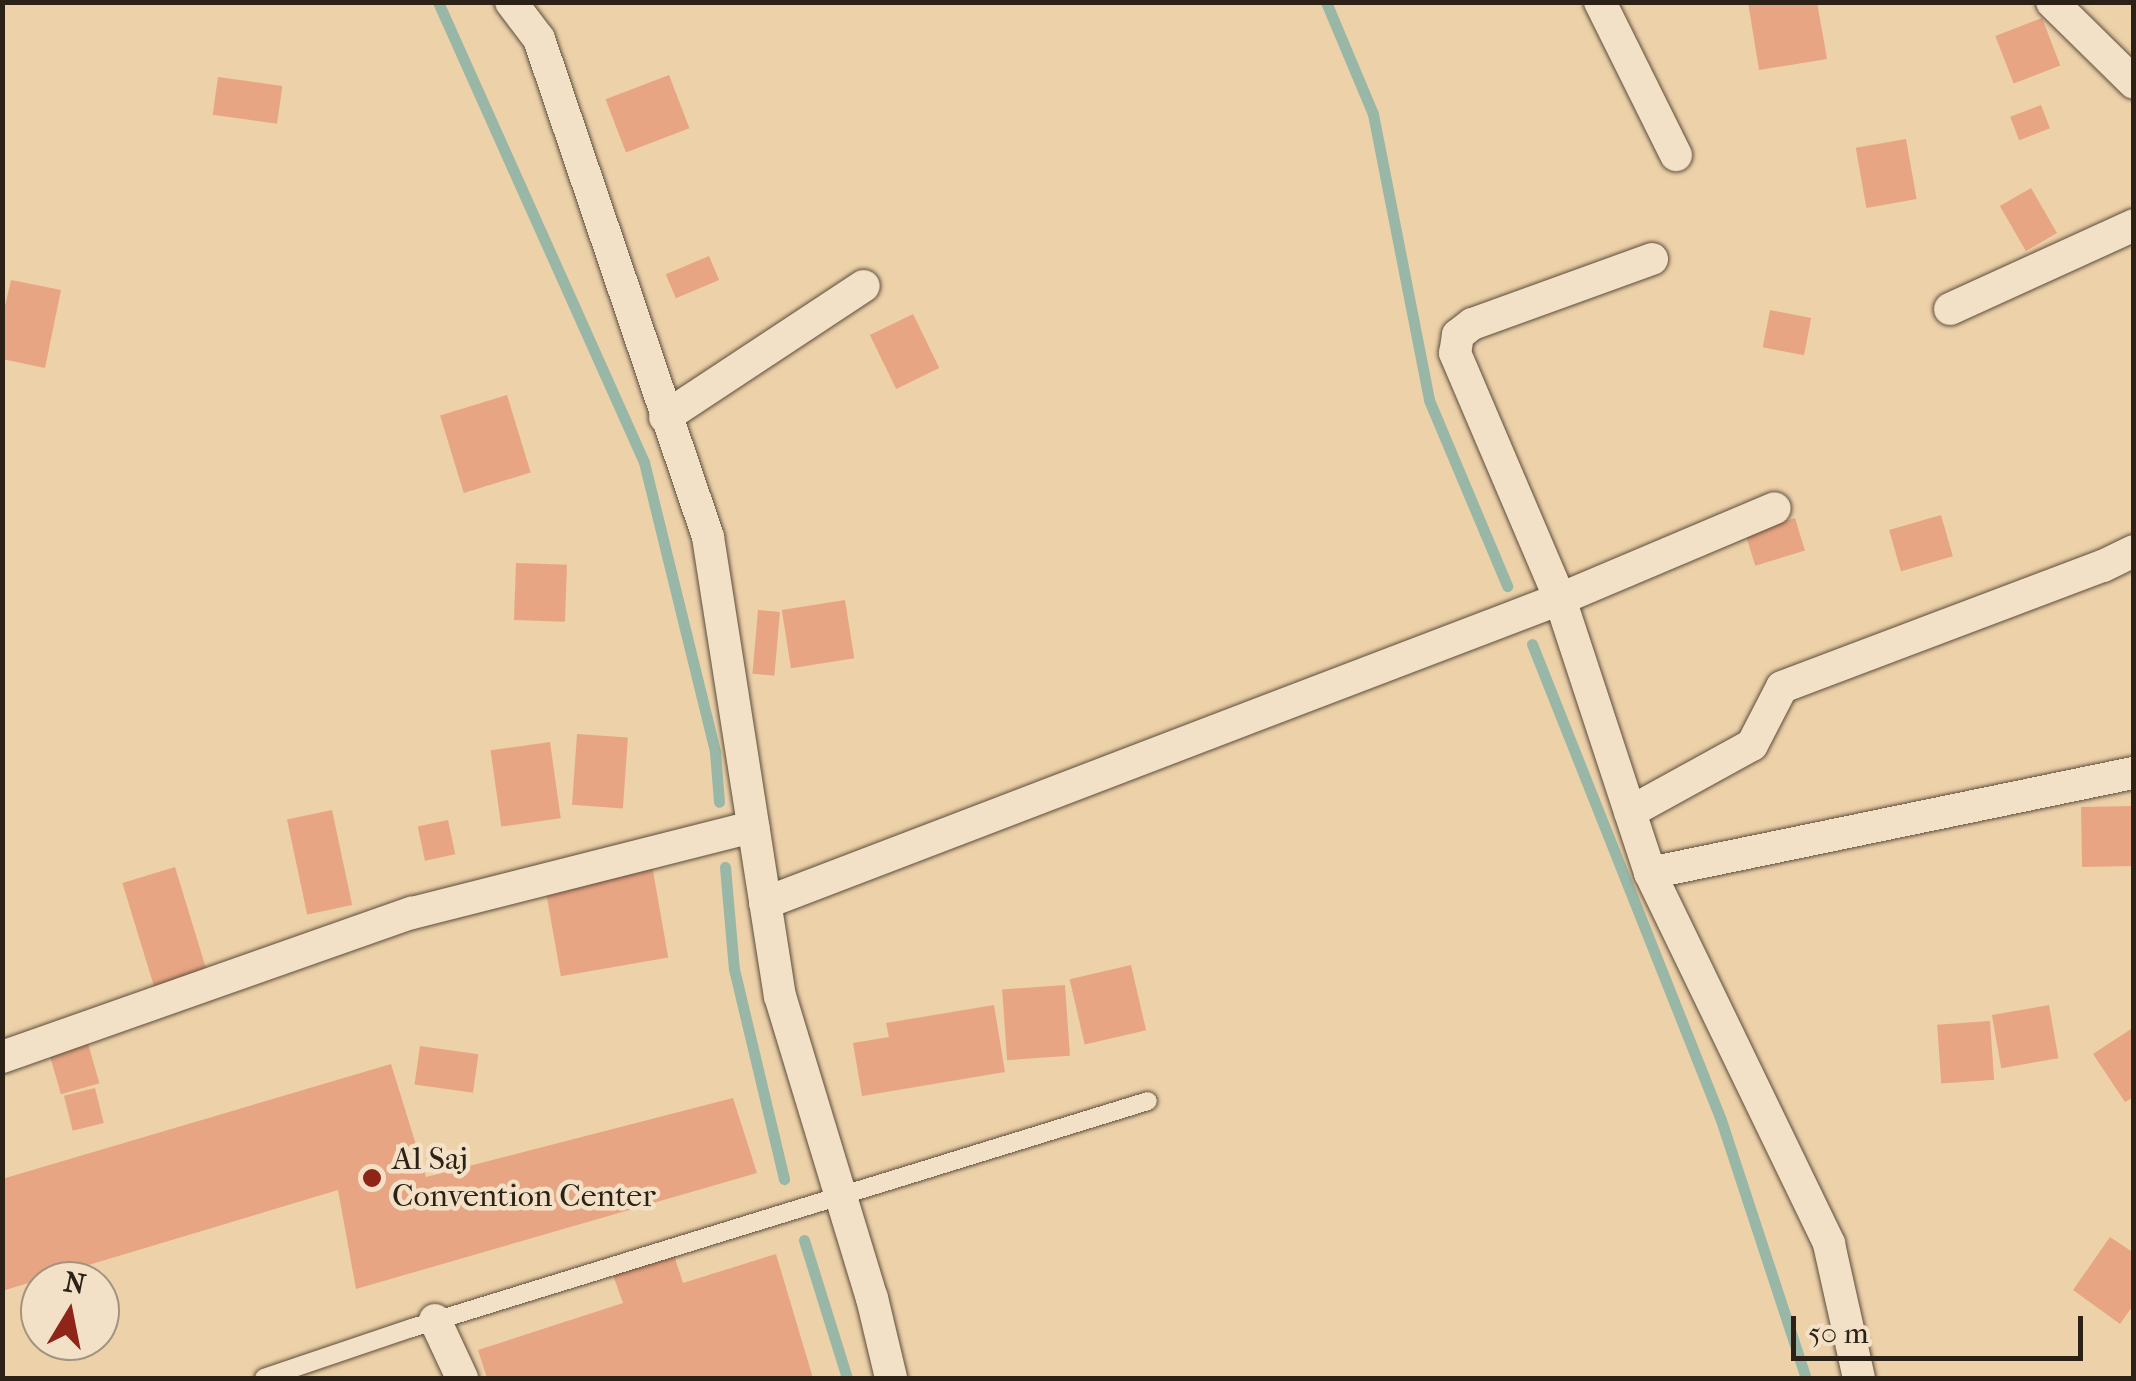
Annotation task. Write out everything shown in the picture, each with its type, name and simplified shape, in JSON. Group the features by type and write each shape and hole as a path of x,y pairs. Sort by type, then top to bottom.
{"street":[{"path":"512,2 539,39 708,537 780,996 892,1378"},
{"path":"1600,2 1676,155"},
{"path":"2052,2 2134,83"},
{"path":"1950,309 2134,225"},
{"path":"1652,259 1472,324 1458,335 1455,353 1560,599 1650,873 1830,1244 1859,1378"},
{"path":"665,417 864,286"},
{"path":"765,903 1560,599 1774,508"},
{"path":"1630,812 1752,744 1782,686 2134,551"},
{"path":"1650,873 2134,773"},
{"path":"2,1058 412,913 753,827"},
{"path":"434,1320 462,1378"}],"lane":[{"path":"264,1378 434,1320 1148,1101"}],"building":[{"path":"1748,2 1817,2 1827,59 1759,70"},
{"path":"2042,18 2060,66 2014,84 1995,36"},
{"path":"669,75 689,128 626,153 606,99"},
{"path":"218,77 282,86 277,124 213,115"},
{"path":"2041,105 2050,128 2019,140 2010,117"},
{"path":"1906,139 1917,199 1866,208 1856,148"},
{"path":"2031,188 2057,233 2026,251 2000,206"},
{"path":"709,256 719,280 676,298 666,274"},
{"path":"11,280 61,290 45,368 2,359 2,319"},
{"path":"1770,310 1811,318 1804,355 1763,347"},
{"path":"913,314 939,368 896,389 870,335"},
{"path":"507,395 531,472 464,493 440,415"},
{"path":"1941,515 1953,556 1901,571 1889,530"},
{"path":"1795,518 1805,551 1755,566 1745,533"},
{"path":"516,563 567,565 565,622 514,620"},
{"path":"845,600 854,658 791,668 782,610"},
{"path":"758,610 780,612 774,676 752,674"},
{"path":"577,734 628,738 623,808 572,805"},
{"path":"550,742 561,818 501,827 491,750"},
{"path":"2133,806 2134,866 2082,867 2081,807"},
{"path":"332,810 352,905 307,914 287,820"},
{"path":"448,820 455,854 425,861 418,826"},
{"path":"650,854 668,957 561,976 543,873"},
{"path":"175,867 207,973 155,989 122,883"},
{"path":"1131,965 1146,1030 1085,1044 1070,979"},
{"path":"1065,985 1070,1056 1007,1060 1002,989"},
{"path":"994,1005 1005,1072 862,1096 853,1043 889,1037 886,1023"},
{"path":"2049,1005 2058,1058 2001,1068 1992,1015"},
{"path":"1990,1021 1994,1080 1941,1084 1937,1025"},
{"path":"2134,1027 2134,1097 2125,1102 2093,1054"},
{"path":"87,1040 99,1083 61,1094 49,1051"},
{"path":"420,1046 478,1054 473,1093 415,1085"},
{"name":"Al Saj Convention Center","path":"391,1064 426,1177 733,1098 757,1173 356,1289 338,1190 102,1261 20,1261 20,1286 2,1291 2,1179"},
{"path":"95,1088 104,1123 73,1131 64,1096"},
{"path":"2110,1237 2134,1253 2134,1304 2120,1324 2073,1290"},
{"name":"Al Saj Convention Center","path":"673,1252 683,1283 776,1254 813,1378 487,1378 478,1350 623,1303 612,1272"}],"waterway":[{"path":"438,2 644,462 715,752 719,802"},
{"path":"1326,2 1373,114 1429,400 1507,586"},
{"path":"1532,644 1721,1120 1806,1378"},
{"path":"725,867 734,969 784,1179"},
{"path":"804,1240 847,1378"}],"place":[{"name":"Al Saj Convention Center","path":"372,1178"}]}
